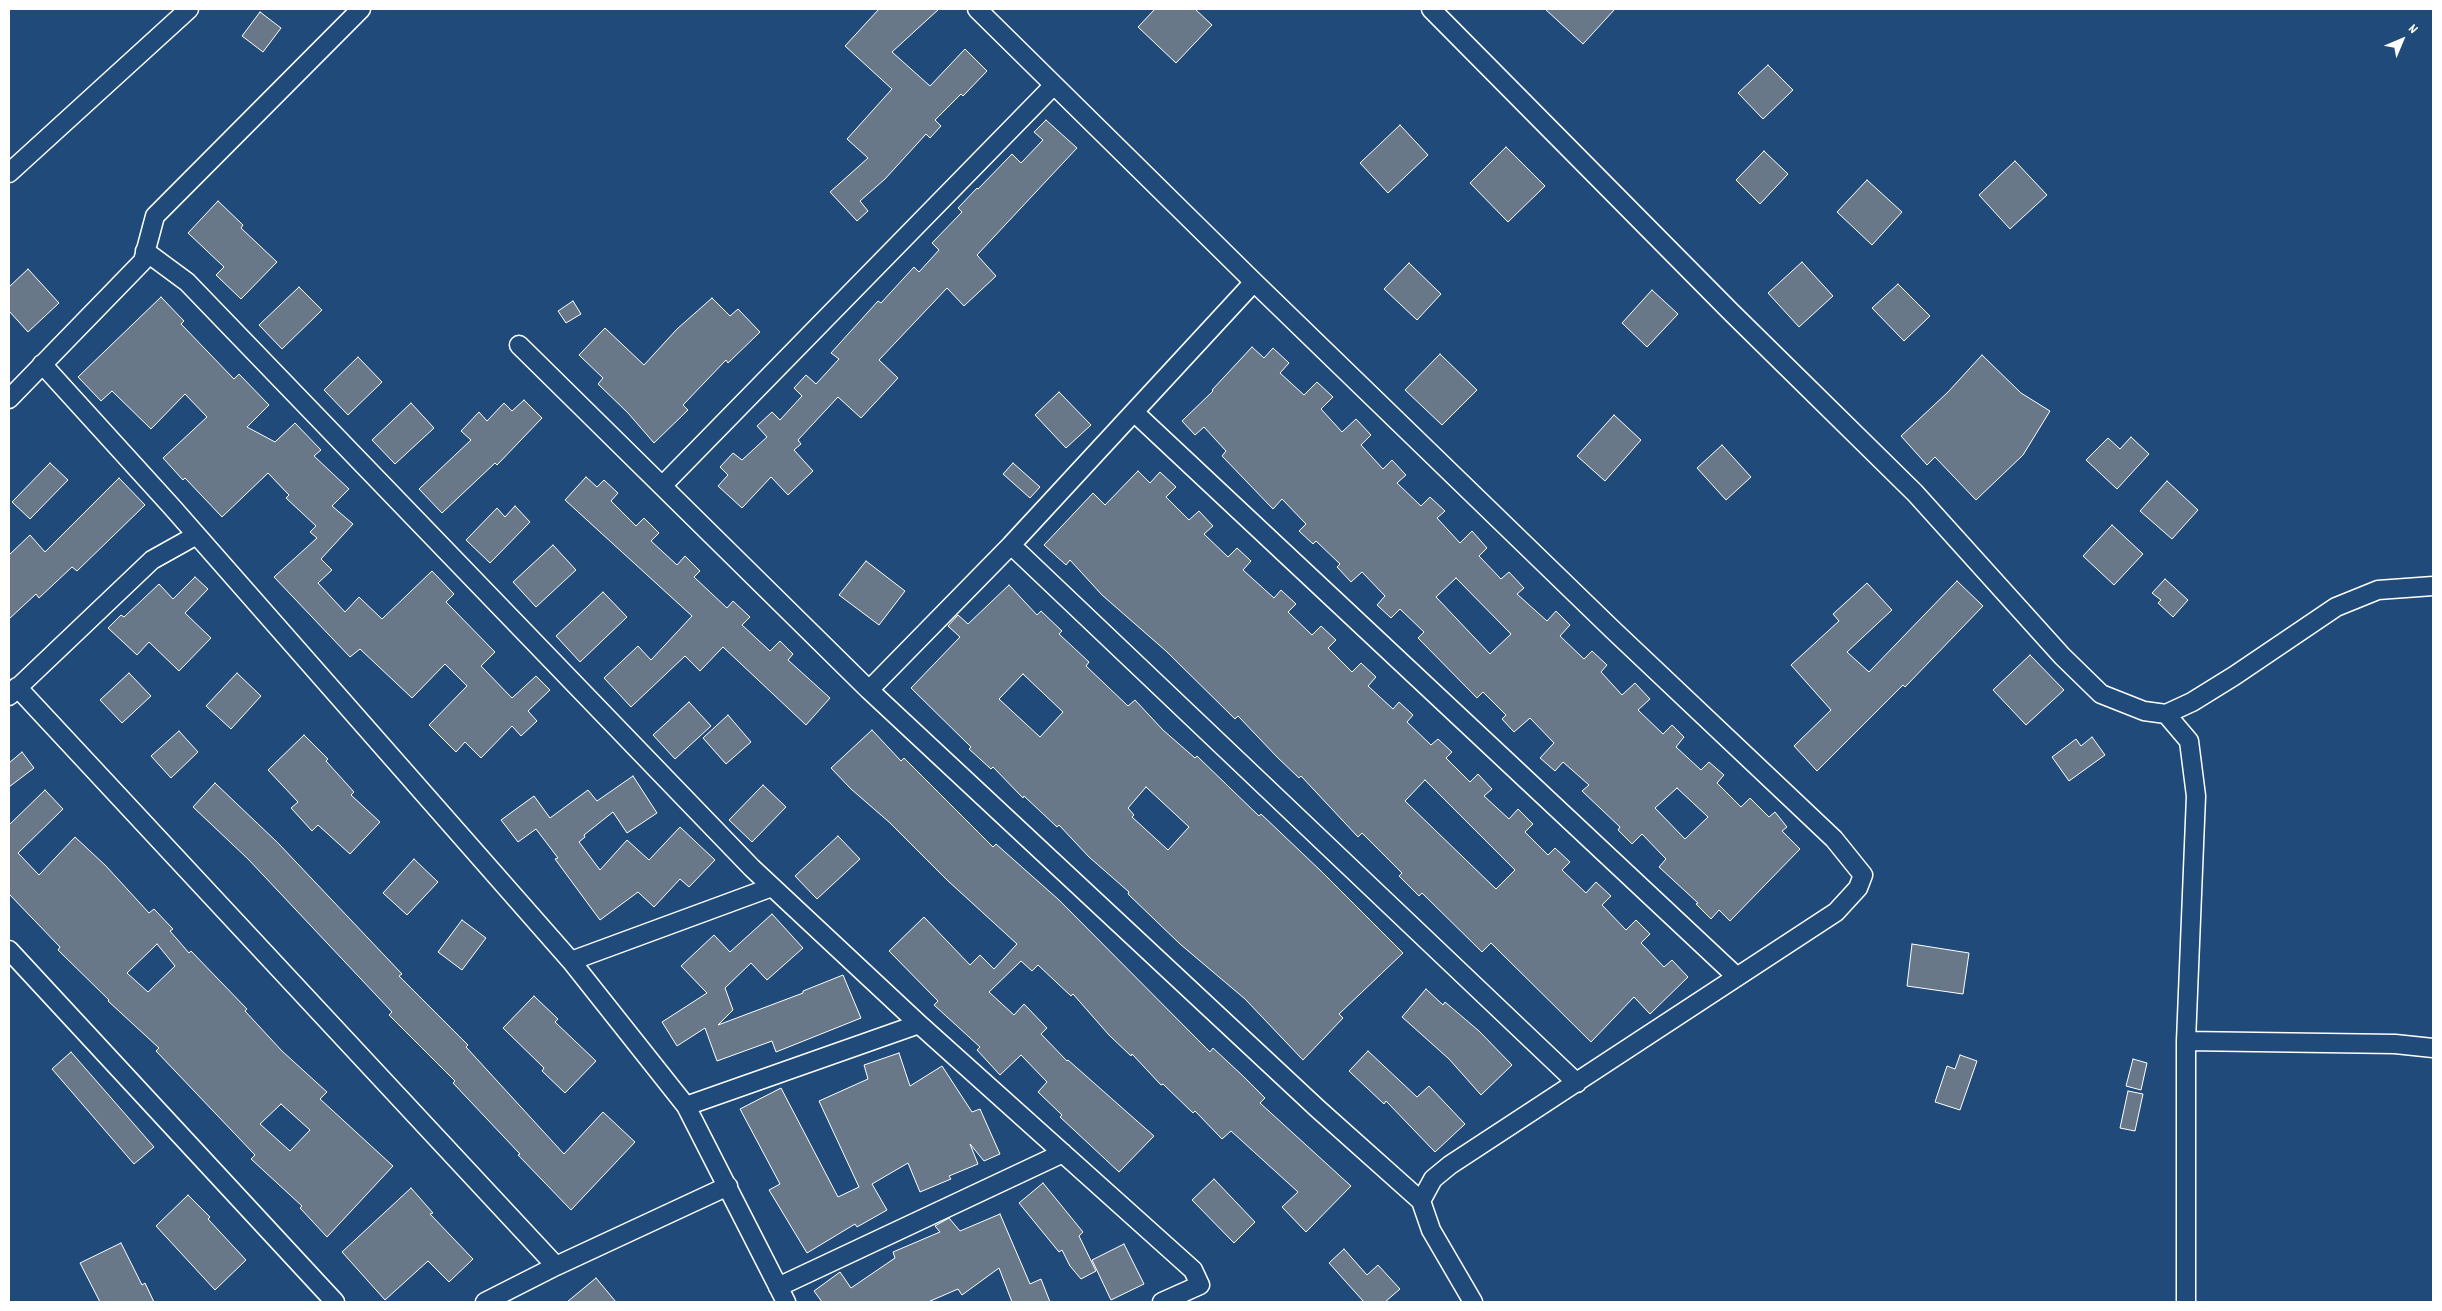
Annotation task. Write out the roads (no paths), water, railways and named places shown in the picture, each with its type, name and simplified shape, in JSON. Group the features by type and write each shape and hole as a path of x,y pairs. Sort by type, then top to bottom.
{"street":[{"path":"9,173 189,9"},
{"path":"9,399 143,261 155,216 361,9"},
{"path":"976,9 1613,630 1834,839 1863,875 1858,888 1836,912 1450,1165 1432,1179 1422,1200"},
{"path":"1431,9 1731,312 1915,493 2062,656 2101,694 2144,711 2166,714 2192,702 2234,676 2336,607 2378,590 2433,586"},
{"path":"662,486 1054,85"},
{"path":"145,251 187,282 772,887 918,1024 1193,1270 1200,1285 1162,1302"},
{"path":"870,690 1010,545 1254,282"},
{"path":"520,345 870,690 1318,1110 1422,1200 1431,1230 1473,1302"},
{"path":"42,364 172,507 195,536 258,604 571,960 686,1106 782,1295 1063,1153"},
{"path":"1134,412 1737,977"},
{"path":"195,536 152,560 13,692 556,1266"},
{"path":"1010,545 1577,1083"},
{"path":"2166,714 2188,741 2196,796 2186,1041 2186,1302"},
{"path":"571,960 772,887"},
{"path":"9,950 335,1302"},
{"path":"686,1106 918,1024"},
{"path":"2186,1041 2394,1044 2433,1048"},
{"path":"485,1302 556,1266 728,1186"}]}
